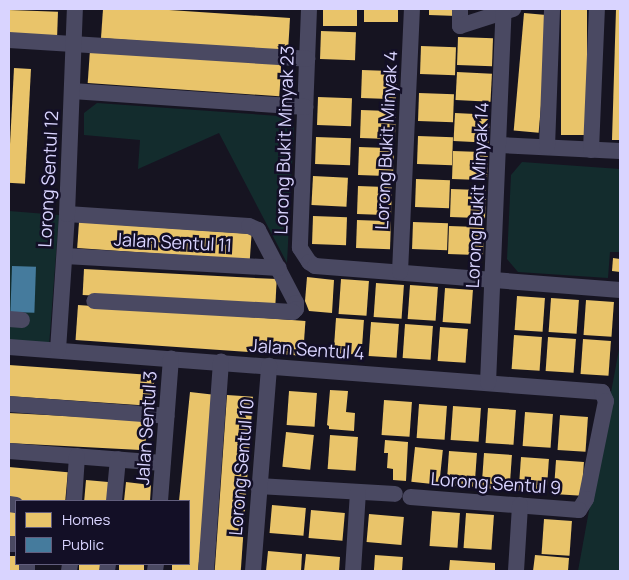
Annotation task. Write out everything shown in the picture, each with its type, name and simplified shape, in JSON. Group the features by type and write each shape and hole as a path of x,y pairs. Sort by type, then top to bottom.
{"street":[{"name":"Lorong Sentul 12","path":"58,350 65,256 75,9"},
{"name":"Lorong Bukit Minyak 23","path":"305,9 307,59 300,248 309,262 315,266 400,272"},
{"name":"Lorong Bukit Minyak 4","path":"400,272 412,9"},
{"path":"460,9 460,26 507,10"},
{"path":"546,147 552,9"},
{"path":"591,150 596,9"},
{"name":"Lorong Bukit Minyak 14","path":"488,383 507,10"},
{"path":"9,40 307,59"},
{"path":"72,91 305,107"},
{"path":"500,145 620,151"},
{"path":"67,214 249,226 262,234 296,303 296,309 293,312 94,301"},
{"name":"Jalan Sentul 11","path":"65,256 279,268"},
{"path":"400,272 620,290"},
{"name":"Jalan Sentul 4","path":"9,347 602,392 606,401 586,499 579,510"},
{"name":"Jalan Sentul 3","path":"160,500 171,358"},
{"path":"206,571 221,362"},
{"name":"Lorong Sentul 10","path":"253,571 258,486 269,366"},
{"path":"9,404 167,416"},
{"path":"9,452 163,462"},
{"path":"74,500 77,456"},
{"path":"114,500 118,459"},
{"name":"Lorong Sentul 9","path":"258,486 579,510"},
{"path":"353,571 358,492"},
{"path":"516,571 520,505"}],"green space":[{"path":"97,103 279,116 294,127 287,263 219,133 138,169 140,140 84,135 84,113"},
{"path":"522,162 620,169 620,252 610,252 608,278 518,272 507,259 511,175"},
{"path":"9,211 59,215 49,346 9,342"},
{"path":"620,344 620,571 578,571 588,516"}],"building: Homes":[{"path":"103,9 154,9 290,18 288,52 101,38"},
{"path":"323,9 357,9 357,26 323,26"},
{"path":"364,9 398,9 398,22 364,22"},
{"path":"429,9 458,9 457,16 429,15"},
{"path":"561,9 587,9 587,135 561,135"},
{"path":"616,9 620,9 620,140 612,140"},
{"path":"9,10 58,12 57,37 9,35"},
{"path":"524,13 549,15 539,133 514,131"},
{"path":"321,31 356,32 355,60 320,59"},
{"path":"458,37 493,38 492,66 457,65"},
{"path":"421,46 456,47 455,75 420,74"},
{"path":"90,50 282,63 279,96 88,83"},
{"path":"14,68 31,69 25,184 9,183"},
{"path":"362,70 397,71 396,99 361,98"},
{"path":"457,72 492,74 490,102 456,100"},
{"path":"419,93 454,94 453,122 418,121"},
{"path":"318,97 352,98 351,126 317,125"},
{"path":"361,110 396,111 395,139 360,138"},
{"path":"455,113 490,115 488,143 454,141"},
{"path":"418,136 453,137 452,165 417,164"},
{"path":"316,137 351,138 350,165 315,164"},
{"path":"359,147 394,148 393,176 358,175"},
{"path":"453,151 488,152 487,180 452,179"},
{"path":"313,176 348,178 346,207 311,205"},
{"path":"416,179 450,180 449,208 415,207"},
{"path":"358,186 392,187 391,215 357,214"},
{"path":"451,189 486,190 485,218 450,217"},
{"path":"313,216 347,217 346,245 312,244"},
{"path":"357,220 391,221 390,249 356,248"},
{"path":"79,222 252,234 250,260 77,248"},
{"path":"413,222 448,223 447,250 412,249"},
{"path":"449,226 484,227 483,255 448,254"},
{"path":"613,258 620,259 620,272 612,271"},
{"path":"84,269 277,279 275,305 83,295"},
{"path":"307,277 334,280 332,313 309,311 305,301"},
{"path":"341,279 369,281 366,316 339,314"},
{"path":"376,283 404,285 402,319 374,317"},
{"path":"410,285 438,287 436,321 408,319"},
{"path":"445,288 473,290 471,324 443,322"},
{"path":"517,296 545,298 543,332 515,330"},
{"path":"551,298 579,300 577,334 549,332"},
{"path":"586,300 614,302 611,337 584,335"},
{"path":"78,305 305,321 303,356 76,340"},
{"path":"336,318 364,320 361,355 334,353"},
{"path":"371,322 399,324 397,358 369,356"},
{"path":"405,324 433,326 431,360 403,358"},
{"path":"440,327 468,329 466,363 438,361"},
{"path":"514,335 542,337 540,371 512,369"},
{"path":"548,337 576,339 574,373 546,371"},
{"path":"583,339 611,341 608,376 581,374"},
{"path":"9,365 155,375 152,406 9,396"},
{"path":"330,390 348,391 346,412 355,413 354,431 329,429 327,425"},
{"path":"289,391 317,393 315,427 287,425"},
{"path":"190,392 216,395 198,571 172,571 172,565 190,565 190,500 179,500"},
{"path":"227,395 253,397 241,571 215,571"},
{"path":"384,400 412,402 409,437 382,435"},
{"path":"419,404 447,406 445,440 417,438"},
{"path":"453,406 481,408 479,442 451,440"},
{"path":"488,408 516,410 513,445 486,443"},
{"path":"525,412 553,414 551,448 523,446"},
{"path":"9,413 147,420 145,450 9,443"},
{"path":"560,415 588,417 585,452 558,450"},
{"path":"286,432 314,435 310,470 282,467"},
{"path":"330,435 358,437 356,471 328,469"},
{"path":"385,440 408,442 406,481 393,480 393,469 387,468 388,453 384,453"},
{"path":"415,447 443,450 439,485 411,482"},
{"path":"449,451 477,453 475,487 447,485"},
{"path":"484,453 512,455 509,490 482,488"},
{"path":"521,457 549,459 547,493 519,491"},
{"path":"556,460 584,462 582,496 554,494"},
{"path":"9,467 68,472 65,500 9,499"},
{"path":"86,480 111,482 109,500 84,500"},
{"path":"126,482 151,485 150,500 124,500"},
{"path":"272,505 306,508 303,536 270,533"},
{"path":"9,510 15,510 15,537 9,537"},
{"path":"311,510 345,513 342,541 309,538"},
{"path":"432,511 460,513 457,548 430,546"},
{"path":"466,513 494,515 491,550 464,548"},
{"path":"369,514 404,517 401,545 367,542"},
{"path":"544,519 572,521 569,556 542,554"},
{"path":"268,551 302,554 301,571 266,571"},
{"path":"306,554 340,557 339,571 304,571"},
{"path":"375,555 403,557 402,571 374,571"},
{"path":"535,555 569,558 568,571 533,571"},
{"path":"9,556 15,556 15,565 22,565 22,571 9,571"},
{"path":"450,560 495,563 495,571 449,571"},
{"path":"79,565 104,565 104,571 79,571"},
{"path":"119,565 144,565 144,571 119,571"}],"building: Public":[{"path":"12,266 36,267 34,313 10,312"}]}
